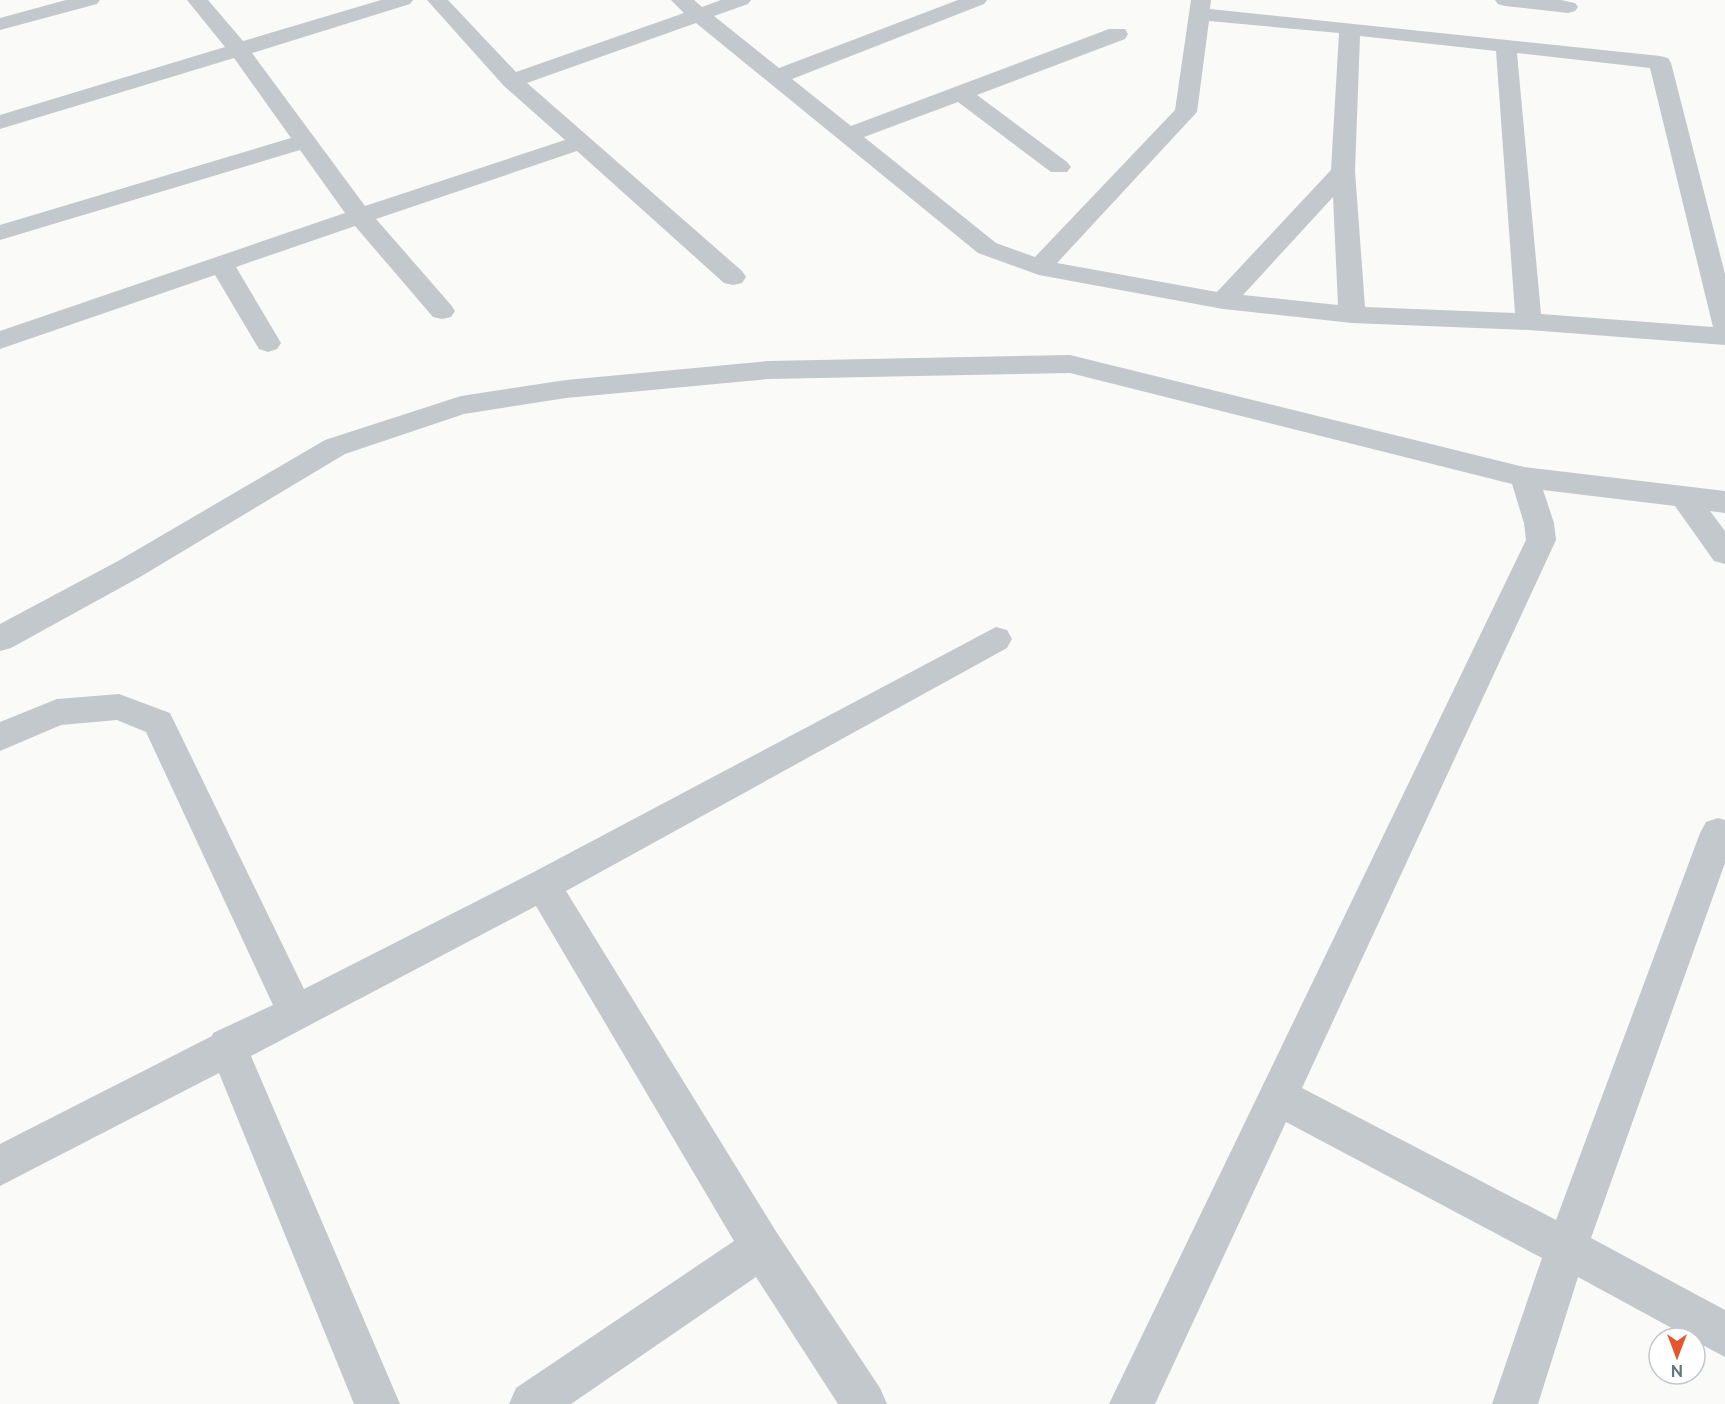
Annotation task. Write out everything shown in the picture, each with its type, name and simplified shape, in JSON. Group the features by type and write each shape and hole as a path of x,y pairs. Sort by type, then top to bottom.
{"street":[{"path":"196,0 239,50 360,216 442,311"},
{"path":"0,122 403,0"},
{"path":"437,0 512,81 734,277"},
{"path":"681,0 987,248 1039,267 1223,302 1352,315 1529,322 1725,336"},
{"path":"512,81 741,0"},
{"path":"776,76 977,0"},
{"path":"1505,0 1568,7"},
{"path":"0,24 80,1"},
{"path":"1039,267 1186,112 1201,7 1350,28 1660,63 1725,326"},
{"path":"1350,28 1343,171 1352,315"},
{"path":"849,135 1117,34"},
{"path":"1506,46 1529,322"},
{"path":"960,93 1059,167"},
{"path":"0,233 304,141"},
{"path":"0,340 582,142"},
{"path":"1223,302 1343,171"},
{"path":"221,264 268,343"},
{"path":"0,639 129,569 336,447 461,405 566,389 768,370 1071,364 1524,477 1725,502"},
{"path":"1132,1404 1541,540 1539,523 1524,477"},
{"path":"1685,498 1725,553"},
{"path":"0,1166 227,1046 543,885 996,639"},
{"path":"0,737 57,712 119,707 158,723 295,1011"},
{"path":"1515,1404 1566,1249 1718,833"},
{"path":"543,885 762,1248 864,1404"},
{"path":"227,1046 377,1404"},
{"path":"1278,1096 1692,1314 1725,1335"},
{"path":"532,1404 762,1248"}]}
